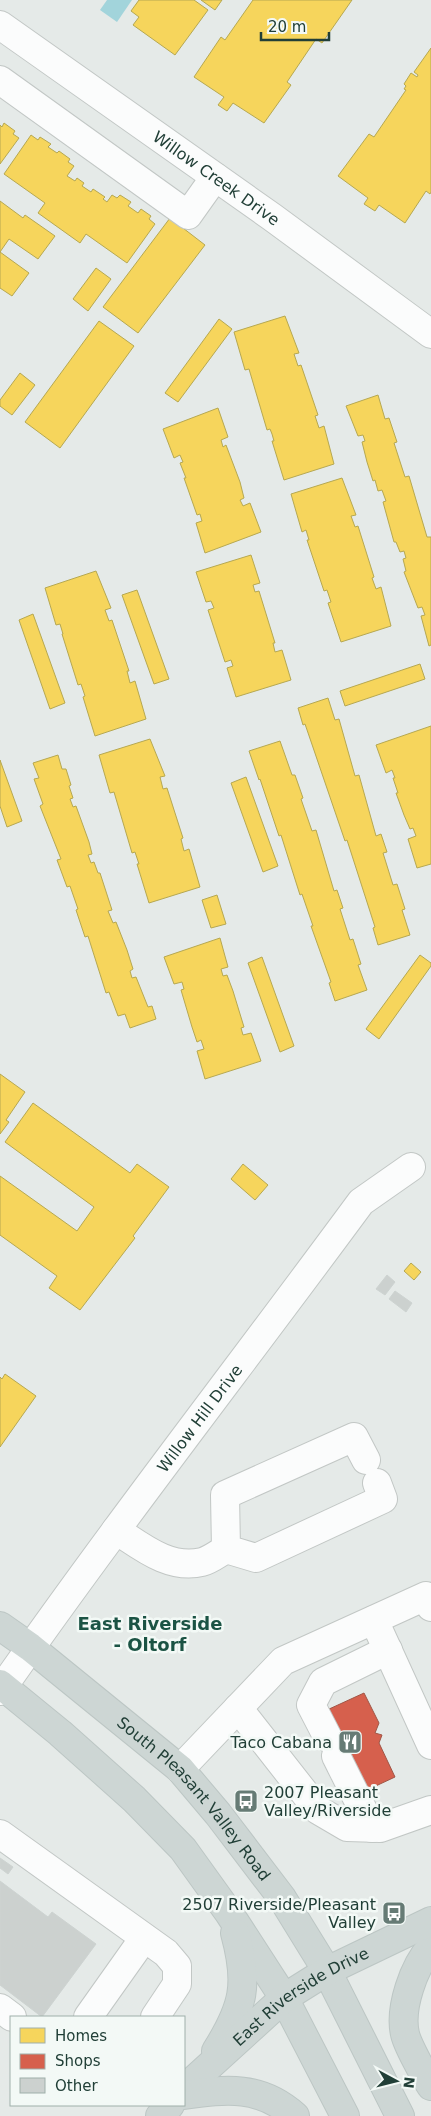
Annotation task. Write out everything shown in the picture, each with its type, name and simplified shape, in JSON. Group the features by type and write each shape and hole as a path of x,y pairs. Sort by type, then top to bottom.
{"main road":[{"name":"South Pleasant Valley Road","path":"0,1626 30,1647 180,1769 218,1814 282,1898 327,1971 400,2116"},
{"path":"1,1687 60,1733 134,1799 183,1849 229,1913 284,1998 345,2116"},
{"path":"203,2070 227,2033 243,1988 241,1956 229,1913"},
{"name":"East Riverside Drive","path":"185,2089 203,2070 284,1998 327,1971 431,1921"},
{"path":"431,1947 412,1979 405,2004 405,2034 431,2086"},
{"path":"185,2095 218,2090 259,2094 280,2104 295,2116"},
{"path":"160,2116 169,2106"}],"street":[{"name":"Willow Creek Drive","path":"2,31 216,177 431,334"},
{"path":"0,80 188,215 216,177"},
{"name":"Willow Hill Drive","path":"1,1687 361,1202 411,1167"},
{"path":"116,1530 149,1552 175,1564 202,1562 226,1550 256,1558 383,1499 372,1471 354,1437 225,1495 226,1550"},
{"path":"180,1769 283,1661 374,1620 429,1599"},
{"path":"374,1620 431,1745"},
{"path":"372,1828 311,1705 323,1682 388,1650"},
{"path":"238,1708 318,1810 347,1827 380,1828 431,1810"},
{"path":"0,1834 166,1953 177,1966 177,1984 155,2016"},
{"path":"89,2016 144,1938"},
{"path":"0,2008 11,2016"}],"water":[{"path":"107,0 132,0 117,22 100,10"}],"building: Homes":[{"path":"139,0 194,0 208,10 175,55 133,25 139,17 131,11"},
{"path":"201,0 222,0 215,10"},
{"path":"253,0 352,0 322,43 316,39 287,82 291,85 264,123 233,103 227,111 218,105 224,97 194,77 221,37 225,40"},
{"path":"431,48 431,192 430,194 426,191 405,223 379,205 375,211 364,204 368,198 338,176 369,134 374,137 406,90 404,89 406,86 404,84 411,73 417,77 418,75 414,72"},
{"path":"4,123 15,131 13,134 19,138 0,164 0,125 2,127"},
{"path":"31,135 38,140 40,137 51,144 48,147 57,153 59,151 70,159 68,162 74,166 67,176 75,181 77,178 84,183 82,186 91,192 93,189 105,197 103,199 107,202 112,195 117,198 120,195 131,202 128,206 138,213 141,209 151,216 149,219 155,224 127,263 86,234 80,243 38,213 45,203 4,174"},
{"path":"0,201 23,218 25,215 55,236 38,259 9,239 0,252"},
{"path":"170,218 205,245 138,333 103,307"},
{"path":"0,252 29,273 12,296 0,288"},
{"path":"96,268 111,279 88,311 73,299"},
{"path":"285,316 299,353 294,354 298,366 301,365 318,415 315,416 319,428 324,426 334,464 284,480 272,441 274,441 272,434 270,429 267,430 249,369 245,370 234,332"},
{"path":"219,319 232,329 178,402 165,393"},
{"path":"99,321 134,346 60,448 25,422"},
{"path":"20,373 35,385 12,415 0,406 0,400"},
{"path":"378,395 385,419 389,418 397,442 394,443 405,477 409,476 427,537 431,537 431,645 429,646 421,616 425,615 422,607 418,608 404,572 406,571 403,559 406,558 404,551 400,552 396,542 394,542 383,502 386,501 382,490 378,491 375,480 373,481 362,442 365,441 363,435 358,436 346,406"},
{"path":"218,408 228,437 221,440 223,447 226,445 240,482 244,498 240,500 243,506 250,503 261,532 205,553 196,523 202,521 200,514 197,515 184,478 186,478 180,463 183,462 180,455 174,458 163,429"},
{"path":"342,478 356,515 351,516 355,527 358,526 376,589 381,587 391,626 341,642 328,603 331,602 327,590 324,591 307,540 309,540 306,530 302,532 291,494"},
{"path":"251,555 260,583 253,585 255,592 259,591 275,643 273,643 275,652 282,650 291,680 236,697 227,668 233,666 231,660 225,662 208,610 214,608 211,601 206,602 196,572"},
{"path":"96,571 111,608 105,610 109,621 112,620 129,671 127,671 130,683 135,681 146,719 95,736 81,684 78,685 60,624 56,625 45,588"},
{"path":"137,590 169,679 154,684 122,595"},
{"path":"33,614 65,703 50,709 19,620"},
{"path":"420,664 425,679 345,706 340,691"},
{"path":"328,698 335,720 339,719 355,776 359,775 376,836 381,834 387,852 383,853 393,885 397,884 405,909 402,910 410,935 378,945 373,928 375,927 347,840 345,841 298,708"},
{"path":"431,726 431,864 417,868 408,839 416,836 413,828 410,829 396,793 398,793 392,770 386,773 376,745"},
{"path":"150,739 165,776 160,777 163,789 167,788 183,838 181,839 184,851 189,849 200,887 149,903 135,852 132,853 114,792 110,793 99,755"},
{"path":"280,741 292,775 295,775 312,831 316,830 334,891 337,890 343,908 340,909 350,940 353,939 361,964 358,965 367,990 335,1001 329,983 331,982 302,894 300,895 281,835 279,836 249,751"},
{"path":"58,755 62,769 66,769 71,785 69,786 73,798 70,799 73,807 76,806 89,842 92,854 88,855 91,863 94,862 98,873 100,873 112,910 108,911 113,923 116,922 127,950 133,969 130,971 132,978 136,977 148,1007 152,1006 156,1019 130,1028 125,1014 118,1016 109,992 106,993 88,936 85,937 70,886 67,887 57,860 61,859 40,806 43,804 34,779 39,778 33,763"},
{"path":"0,760 22,821 7,827 0,806"},
{"path":"246,777 278,866 263,872 231,783"},
{"path":"217,895 226,924 211,928 202,900"},
{"path":"220,938 228,967 221,969 223,976 227,975 233,991 244,1027 241,1028 243,1035 251,1033 261,1061 205,1079 197,1051 204,1049 201,1040 197,1042 192,1027 181,990 184,989 182,982 174,984 164,957"},
{"path":"420,955 431,963 431,966 379,1039 366,1029"},
{"path":"262,957 294,1046 280,1052 248,963"},
{"path":"0,1074 25,1092 6,1120 9,1122 0,1134"},
{"path":"33,1103 130,1173 137,1164 169,1187 133,1236 135,1238 80,1310 49,1288 57,1276 0,1235 0,1176 77,1231 94,1207 5,1142"},
{"path":"243,1164 268,1185 255,1200 231,1179"},
{"path":"411,1263 421,1272 414,1280 404,1271"},
{"path":"5,1374 36,1396 0,1447 0,1377 2,1379"}],"building: Shops":[{"name":"Taco Cabana","path":"364,1693 379,1723 375,1733 382,1735 379,1743 395,1777 365,1791 320,1741 327,1710"}],"building: Other":[{"path":"387,1275 395,1282 385,1295 376,1289"},
{"path":"395,1291 412,1303 406,1312 389,1299"},
{"path":"0,1858 13,1867 8,1874 0,1868"},
{"path":"0,1881 48,1917 52,1912 96,1944 43,2016 0,1985"}],"place":[{"name":"Taco Cabana","path":"350,1742"},
{"name":"2007 Pleasant Valley/Riverside","path":"246,1801"},
{"name":"2507 Riverside/Pleasant Valley","path":"394,1913"}],"district":[{"name":"East Riverside - Oltorf","path":"150,1634"}]}
